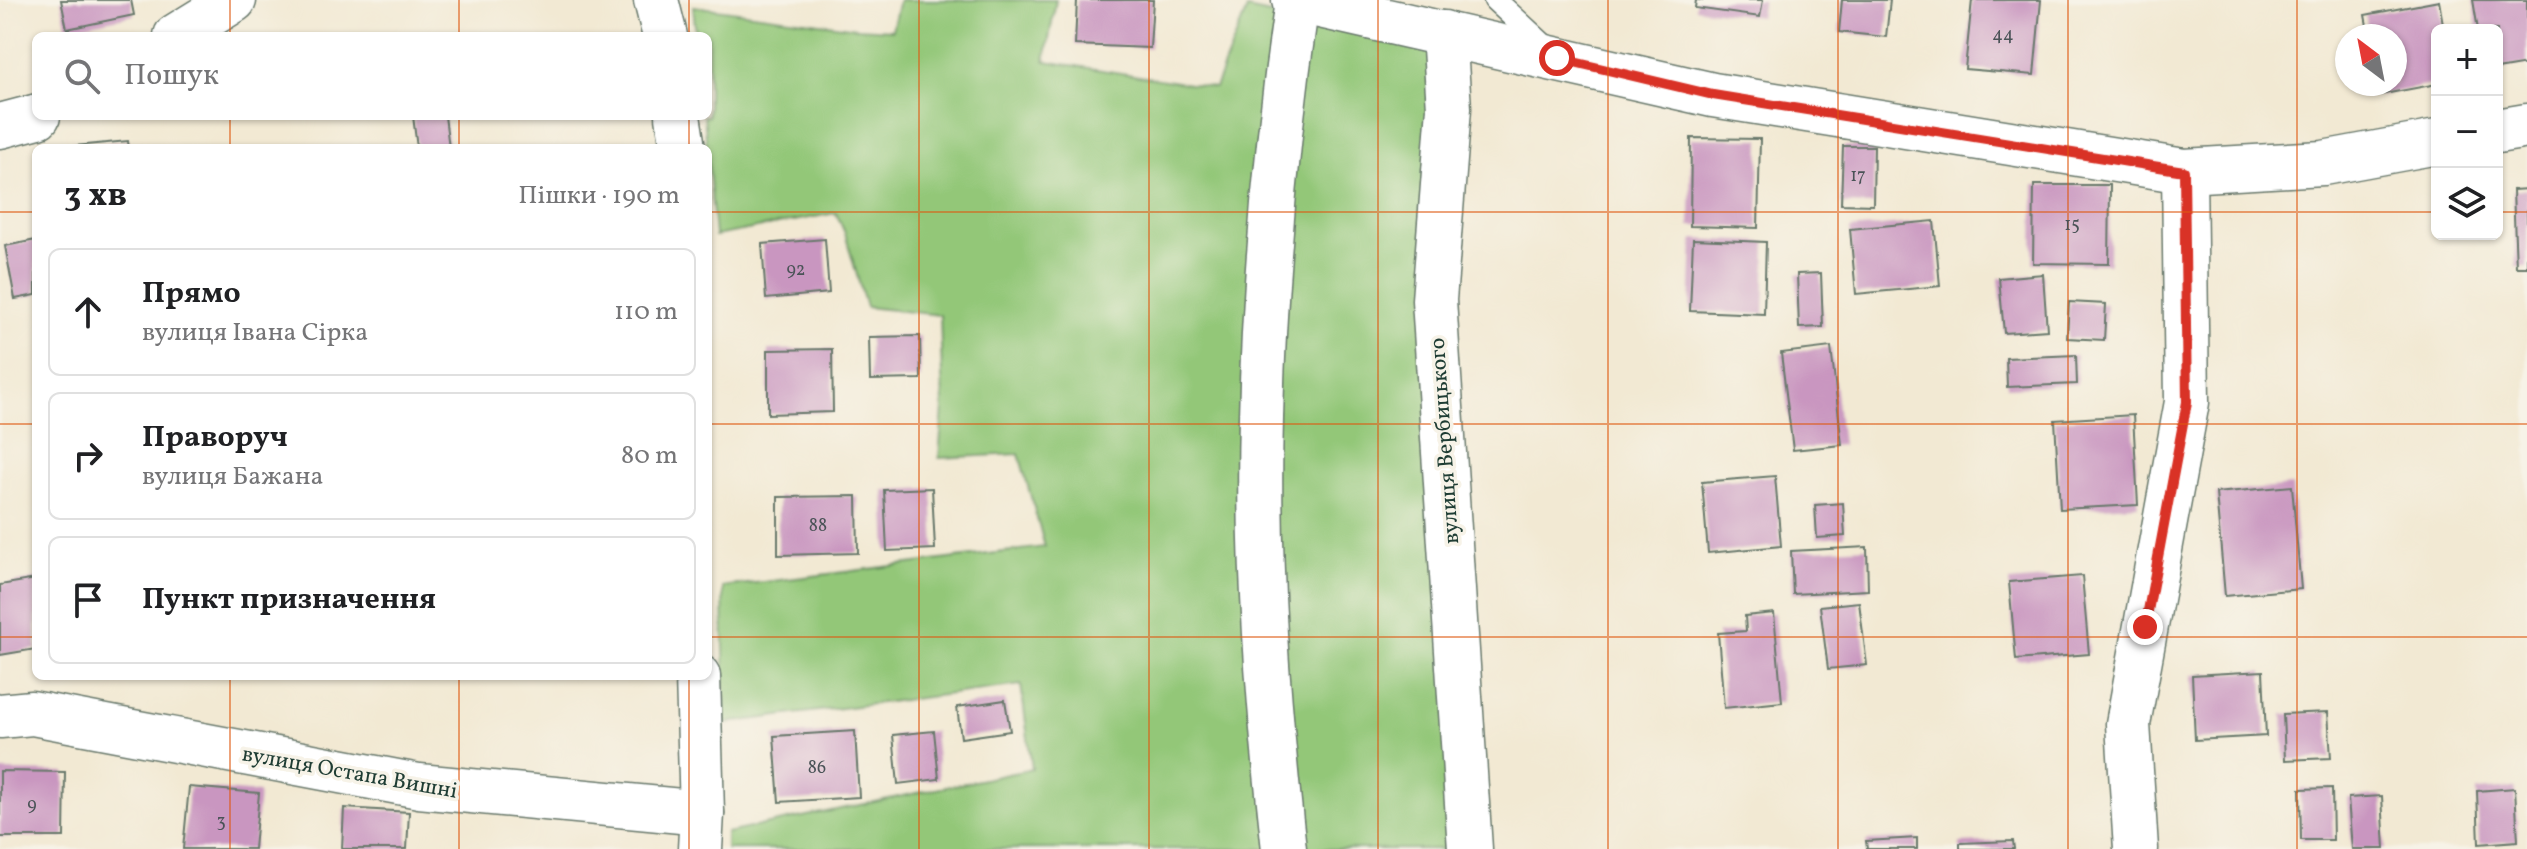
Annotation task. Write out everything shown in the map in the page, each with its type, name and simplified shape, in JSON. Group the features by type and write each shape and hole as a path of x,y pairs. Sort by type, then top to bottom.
{"street":[{"path":"182,32 234,0"},
{"path":"656,0 664,32"},
{"path":"1284,849 1265,638 1261,421 1264,313 1272,204 1295,0 1713,95 2184,171 2323,163 2431,143"},
{"name":"вулиця Вербицького","path":"1444,33 1449,108 1434,300 1470,849"},
{"path":"0,126 32,118"},
{"path":"679,120 682,144"},
{"path":"2503,130 2527,126"},
{"path":"2136,849 2128,724 2187,402 2184,171"},
{"path":"698,680 701,831"},
{"name":"вулиця Остапа Вишні","path":"0,716 32,713 419,786 701,831"}],"lane":[{"path":"1495,0 1557,58"}],"green space":[{"path":"899,0 1056,0 1045,61 1215,88 1247,9 1433,49 1470,849 726,849 726,833 1032,769 1021,685 725,723 723,587 1045,547 1019,454 939,458 943,408 940,315 866,307 845,233 836,213 715,236 712,144 707,144 704,120 712,120 712,32 696,32 693,6 892,30"}],"building":[{"path":"61,0 131,0 134,15 67,29"},
{"path":"1077,0 1153,0 1150,48 1075,45"},
{"path":"1696,0 1763,0 1760,17 1695,8"},
{"path":"1842,0 1890,0 1886,37 1839,32"},
{"path":"1972,0 2041,0 2034,75 1965,69"},
{"path":"2473,0 2527,0 2527,64 2503,68 2503,24 2477,24"},
{"path":"2439,1 2443,24 2431,24 2431,85 2407,90 2407,24 2367,24 2365,15"},
{"path":"414,120 446,120 448,144 416,144"},
{"path":"1691,138 1760,139 1758,228 1690,226"},
{"path":"128,141 128,144 96,144"},
{"path":"1843,146 1874,146 1873,205 1841,204"},
{"path":"2034,185 2110,185 2109,264 2033,263"},
{"path":"2527,189 2527,267 2516,267 2513,190"},
{"path":"1934,221 1940,286 1856,294 1850,229"},
{"path":"825,239 829,293 766,299 762,244"},
{"path":"1693,239 1766,242 1764,314 1690,311"},
{"path":"32,241 32,296 15,299 5,246"},
{"path":"1821,273 1823,327 1799,328 1797,274"},
{"path":"2043,274 2047,330 2004,333 1999,278"},
{"path":"2069,302 2106,304 2104,340 2067,338"},
{"path":"920,336 921,379 870,380 869,337"},
{"path":"1831,347 1842,445 1793,450 1781,353"},
{"path":"832,349 833,412 768,414 768,350"},
{"path":"2076,355 2077,384 2007,387 2006,358"},
{"path":"2133,415 2138,505 2060,509 2055,420"},
{"path":"1775,476 1781,546 1708,553 1702,482"},
{"path":"2292,486 2301,589 2225,596 2216,493"},
{"path":"932,488 935,549 887,551 884,490"},
{"path":"857,496 858,553 778,555 778,497"},
{"path":"1843,503 1845,536 1817,538 1815,505"},
{"path":"1867,547 1868,590 1793,594 1791,551"},
{"path":"2082,576 2089,654 2016,660 2009,582"},
{"path":"32,580 32,650 0,655 0,585"},
{"path":"1859,602 1867,665 1828,669 1820,606"},
{"path":"1774,613 1782,702 1724,708 1718,633 1746,631 1745,616"},
{"path":"2263,671 2266,736 2195,740 2192,675"},
{"path":"1005,700 1010,731 961,738 957,707"},
{"path":"2328,712 2331,758 2285,760 2283,714"},
{"path":"855,731 859,797 779,802 774,736"},
{"path":"934,731 939,779 898,784 893,735"},
{"path":"0,771 65,772 64,837 0,837"},
{"path":"189,787 259,793 254,849 183,849"},
{"path":"2332,788 2333,840 2301,840 2300,789"},
{"path":"2515,788 2518,841 2479,844 2477,791"},
{"path":"2382,796 2385,849 2352,849 2348,798"},
{"path":"344,808 409,812 407,849 342,849"},
{"path":"1917,838 1917,849 1867,849 1866,841"},
{"path":"2013,841 2014,849 1960,849 1960,843"}],"route":[{"path":"1557,58 1713,95 2184,171 2187,402 2145,627"}]}
